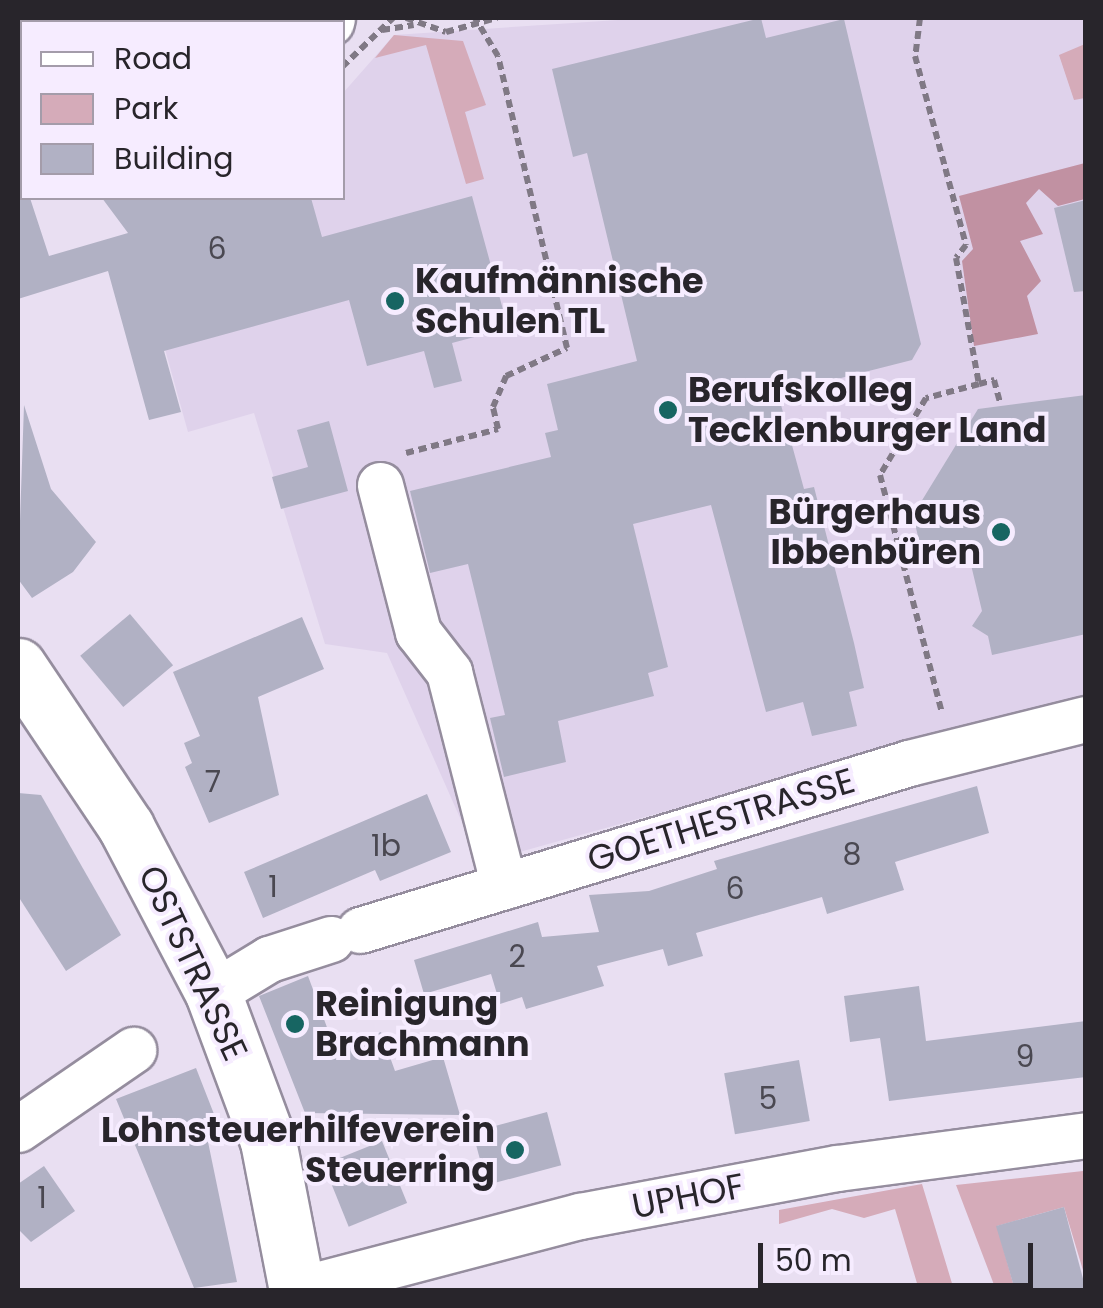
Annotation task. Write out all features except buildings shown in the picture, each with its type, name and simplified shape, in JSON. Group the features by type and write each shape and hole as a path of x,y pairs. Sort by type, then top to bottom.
{"main road":[{"name":"OSTSTRASSE","path":"18,666 126,827 213,993 268,1140 297,1290"}],"street":[{"path":"380,485 418,632 449,672 504,886"},
{"name":"GOETHESTRASSE","path":"213,993 345,934 953,752 1086,719"},
{"path":"18,1129 133,1050"},
{"name":"UPHOF","path":"297,1290 580,1216 1086,1135"}],"path":[{"path":"345,63 394,18"},
{"path":"406,18 415,25"},
{"path":"382,30 415,25 446,32 497,18"},
{"path":"920,18 915,56 966,245 956,258 979,384"},
{"path":"380,485 384,459 498,429 493,407 506,376 567,348 498,56 477,21"},
{"path":"953,752 880,475 926,398 994,380 1000,403"}],"shaded area":[{"path":"648,18 1085,18 1085,694 480,863 387,653 325,644 254,413 188,432 124,200 345,200 345,91 394,35"},
{"path":"1085,163 1085,199 1058,206 1039,189 1026,203 1043,234 1020,241 1041,281 1027,296 1038,334 974,346 962,261 973,249 959,196"}],"green space":[{"path":"394,35 463,41 486,105 465,112 484,179 466,184 426,45 375,58"},
{"path":"1085,44 1085,98 1074,100 1059,55"},
{"path":"1083,1171 1085,1277 1064,1207 997,1226 1015,1290 996,1290 956,1185"},
{"path":"922,1184 954,1290 919,1290 895,1209 864,1218 832,1209 779,1224 779,1210"}],"place":[{"name":"Kaufmännische Schulen TL","path":"395,301"},
{"name":"Berufskolleg Tecklenburger Land","path":"668,410"},
{"name":"Bürgerhaus Ibbenbüren","path":"1001,532"},
{"name":"Reinigung Brachmann","path":"295,1024"},
{"name":"Lohnsteuerhilfeverein Steuerring","path":"515,1150"}]}
